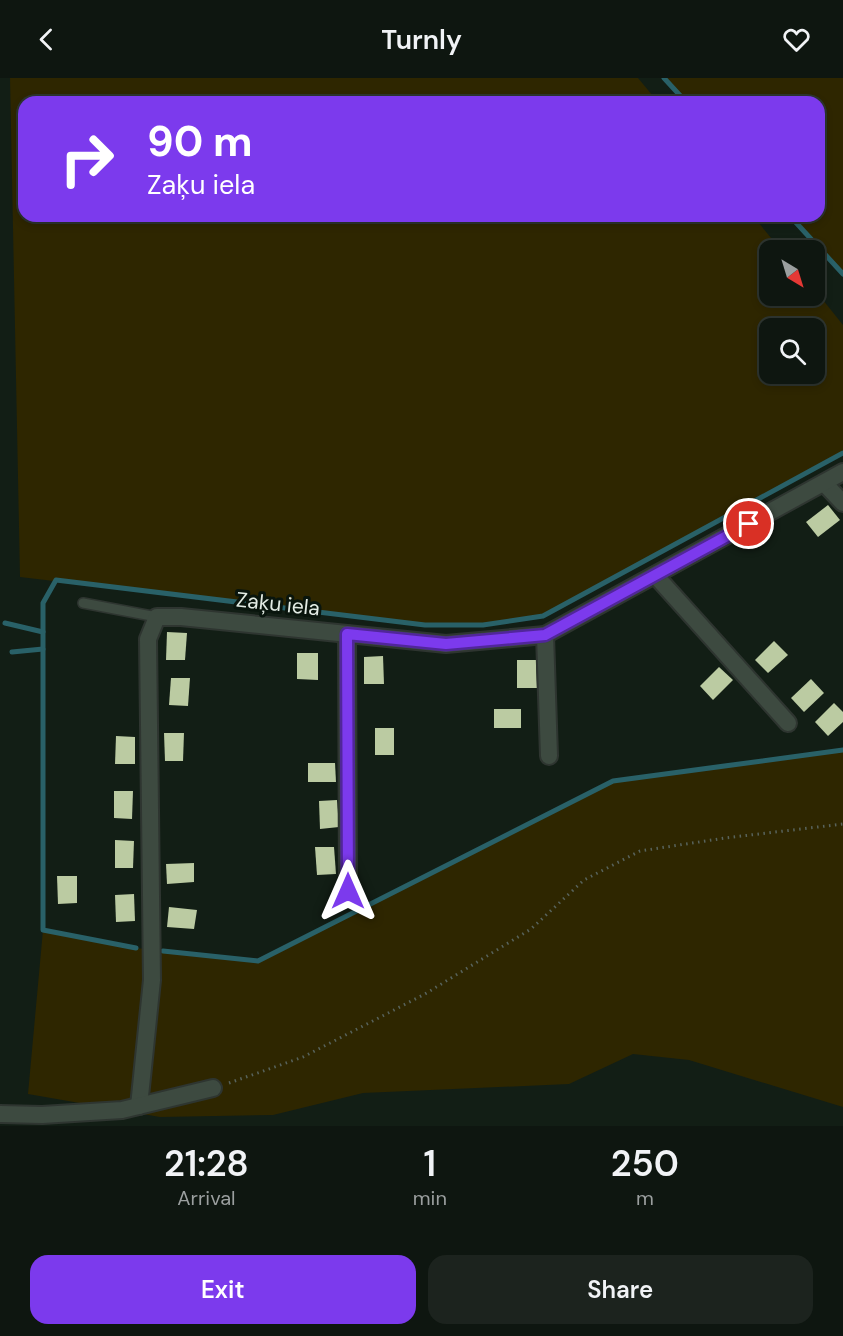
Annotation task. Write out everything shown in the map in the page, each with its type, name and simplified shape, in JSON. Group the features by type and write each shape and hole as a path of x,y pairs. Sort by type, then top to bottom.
{"street":[{"name":"Zaķu iela","path":"157,617 181,617 446,644 545,635 843,472"},
{"path":"824,483 843,503"},
{"path":"655,575 788,723"},
{"path":"139,1106 152,980 148,639 157,617"},
{"path":"347,634 348,891"},
{"path":"545,635 549,756"},
{"path":"0,1114 42,1115 122,1110 213,1088"}],"lane":[{"path":"83,603 157,617"}],"path":[{"path":"213,1088 303,1057 424,994 531,929 584,880 640,851 843,824"}],"shaded area":[{"path":"10,78 638,78 653,96 18,96 18,222 758,222 773,240 759,240 759,306 825,306 825,302 843,325 843,453 543,616 483,625 425,625 20,577"},
{"path":"664,78 843,78 843,274 825,254 825,240 812,240 795,222 825,222 825,96 680,96"},
{"path":"843,750 843,1107 689,1060 633,1054 569,1084 363,1093 273,1115 160,1117 28,1094 43,930 136,948 258,961 613,781"}],"building":[{"path":"828,505 840,520 818,537 806,522"},
{"path":"167,632 187,633 185,660 166,660"},
{"path":"774,641 788,655 768,673 755,660"},
{"path":"297,653 318,653 318,680 297,679"},
{"path":"383,656 384,684 364,684 364,657"},
{"path":"517,660 536,660 537,688 517,688"},
{"path":"719,667 733,680 713,700 700,686"},
{"path":"171,678 190,678 188,706 169,705"},
{"path":"811,679 824,693 804,712 791,698"},
{"path":"834,703 843,712 843,722 828,736 815,722"},
{"path":"494,709 521,709 521,728 494,728"},
{"path":"375,728 394,728 394,755 375,755"},
{"path":"164,733 184,733 183,761 165,761"},
{"path":"116,736 135,737 135,764 115,764"},
{"path":"308,763 335,763 336,782 308,782"},
{"path":"114,791 133,791 132,819 114,818"},
{"path":"337,800 339,827 320,829 319,801"},
{"path":"115,840 134,841 133,868 115,868"},
{"path":"315,847 334,847 336,874 317,875"},
{"path":"194,863 194,882 167,884 166,864"},
{"path":"57,876 77,876 77,903 58,904"},
{"path":"134,894 135,921 116,922 115,895"},
{"path":"169,907 197,910 194,929 167,927"}],"waterway":[{"path":"664,78 680,96"},
{"path":"795,222 843,274"},
{"path":"136,948 43,930 43,603 56,580 425,625 483,625 543,616 843,453"},
{"path":"5,623 43,632"},
{"path":"12,652 43,649"},
{"path":"163,951 258,961 613,781 843,750"}],"route":[{"path":"348,891 347,634 446,644 545,635 749,524"}]}
